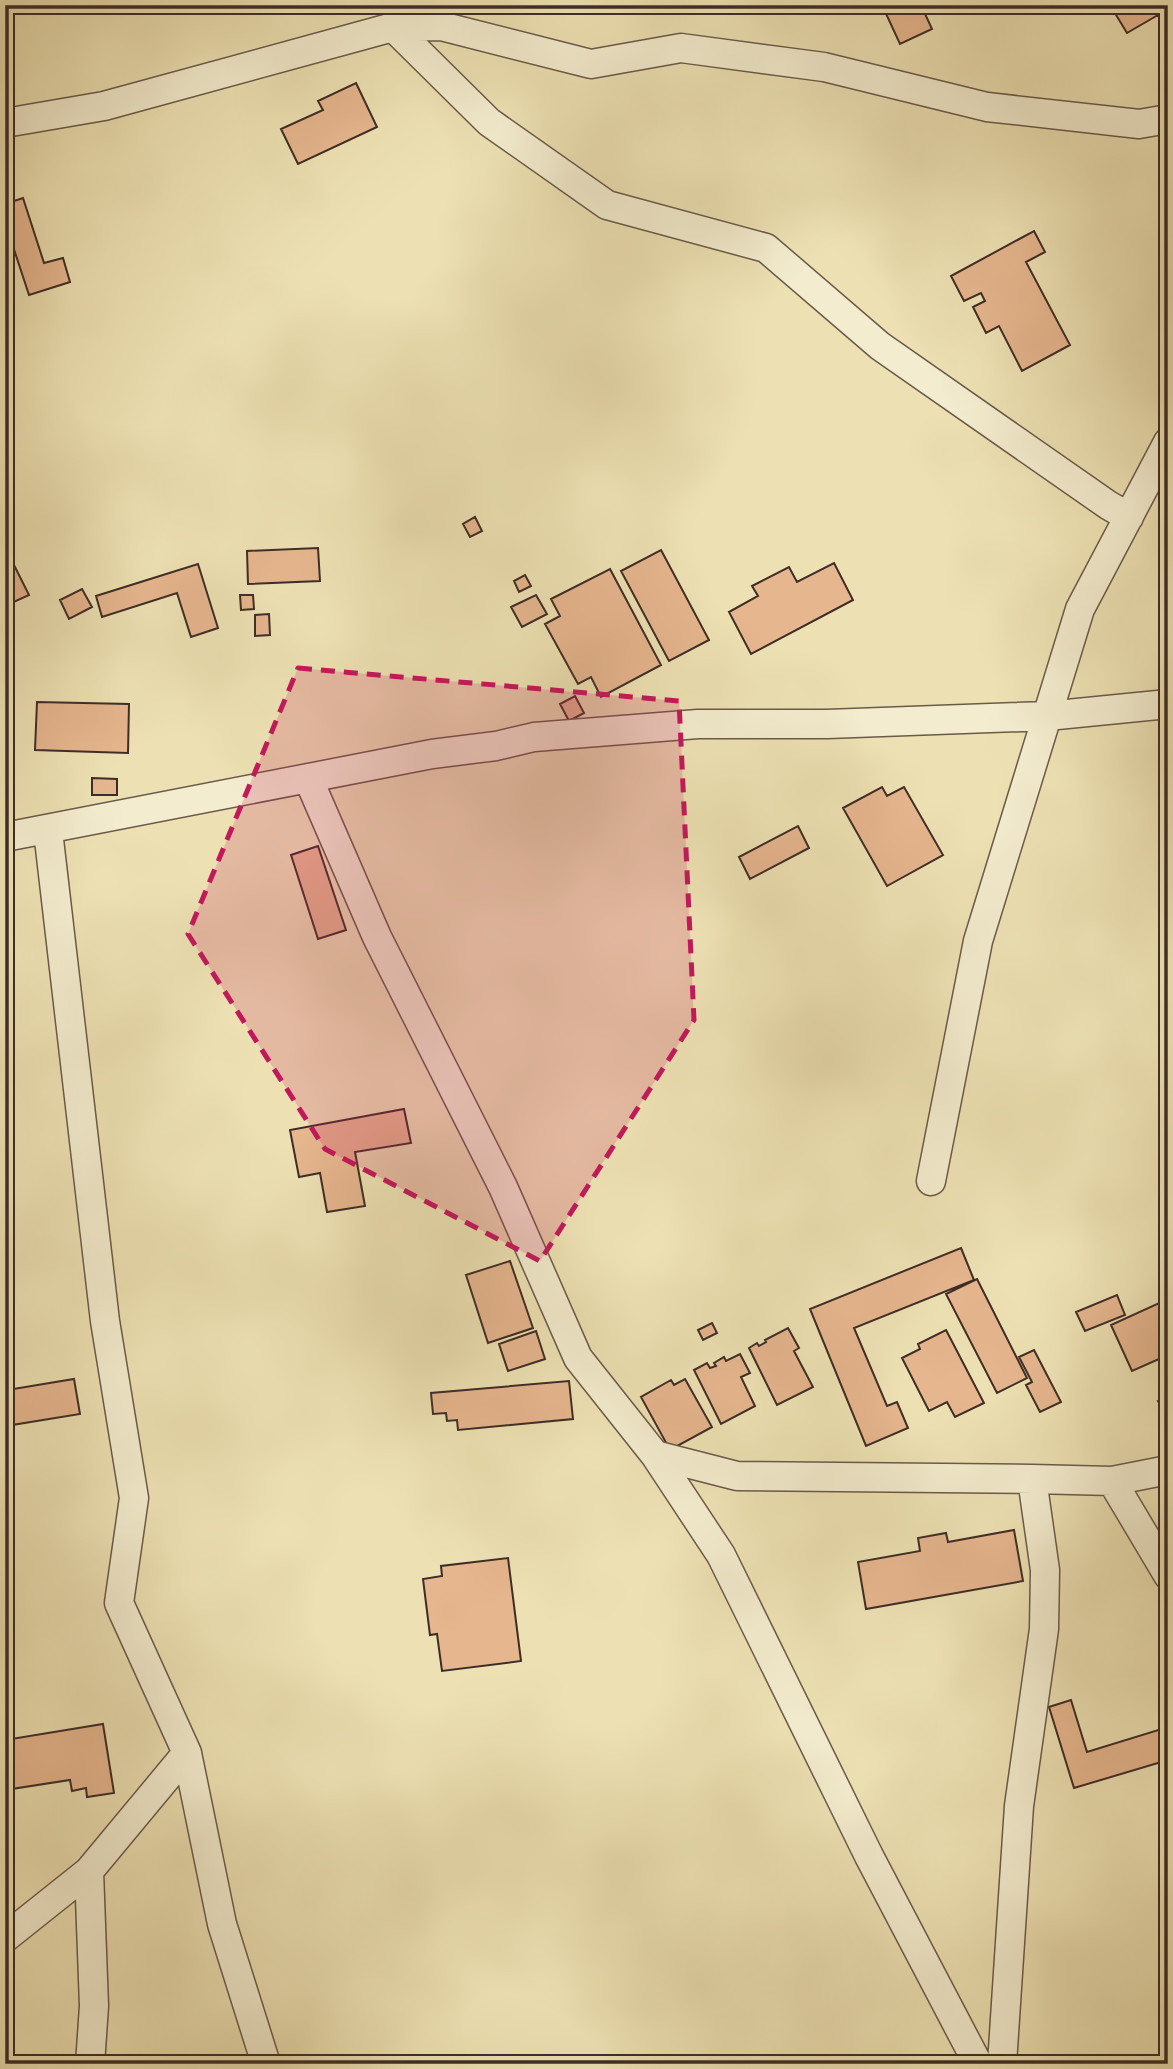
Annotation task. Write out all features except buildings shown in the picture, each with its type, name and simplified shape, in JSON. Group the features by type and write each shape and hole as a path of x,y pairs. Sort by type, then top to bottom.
{"street":[{"path":"5,123 104,106 393,27 441,26 591,64 681,48 824,67 987,107 1139,124 1168,119"},
{"path":"393,27 489,122 607,205 766,248 880,346 1129,517"},
{"path":"931,1181 978,942 1080,609 1168,442"},
{"path":"5,837 534,737 698,724 827,724 1047,716 1168,704"},
{"path":"308,778 377,937 503,1187 578,1358 655,1455 721,1555 869,1856 978,2064"},
{"path":"48,831 105,1321 134,1498 119,1603 187,1754 222,1924 266,2064"},
{"path":"655,1455 737,1476 1112,1481 1168,1470"},
{"path":"1002,2064 1019,1806 1044,1629 1045,1570 1032,1479"},
{"path":"1112,1481 1168,1575"},
{"path":"5,1937 89,1871 187,1754"},
{"path":"89,1871 94,2006 90,2064"}],"highlighted area":[{"path":"298,668 679,701 694,1020 540,1261 325,1149 188,934"}]}
